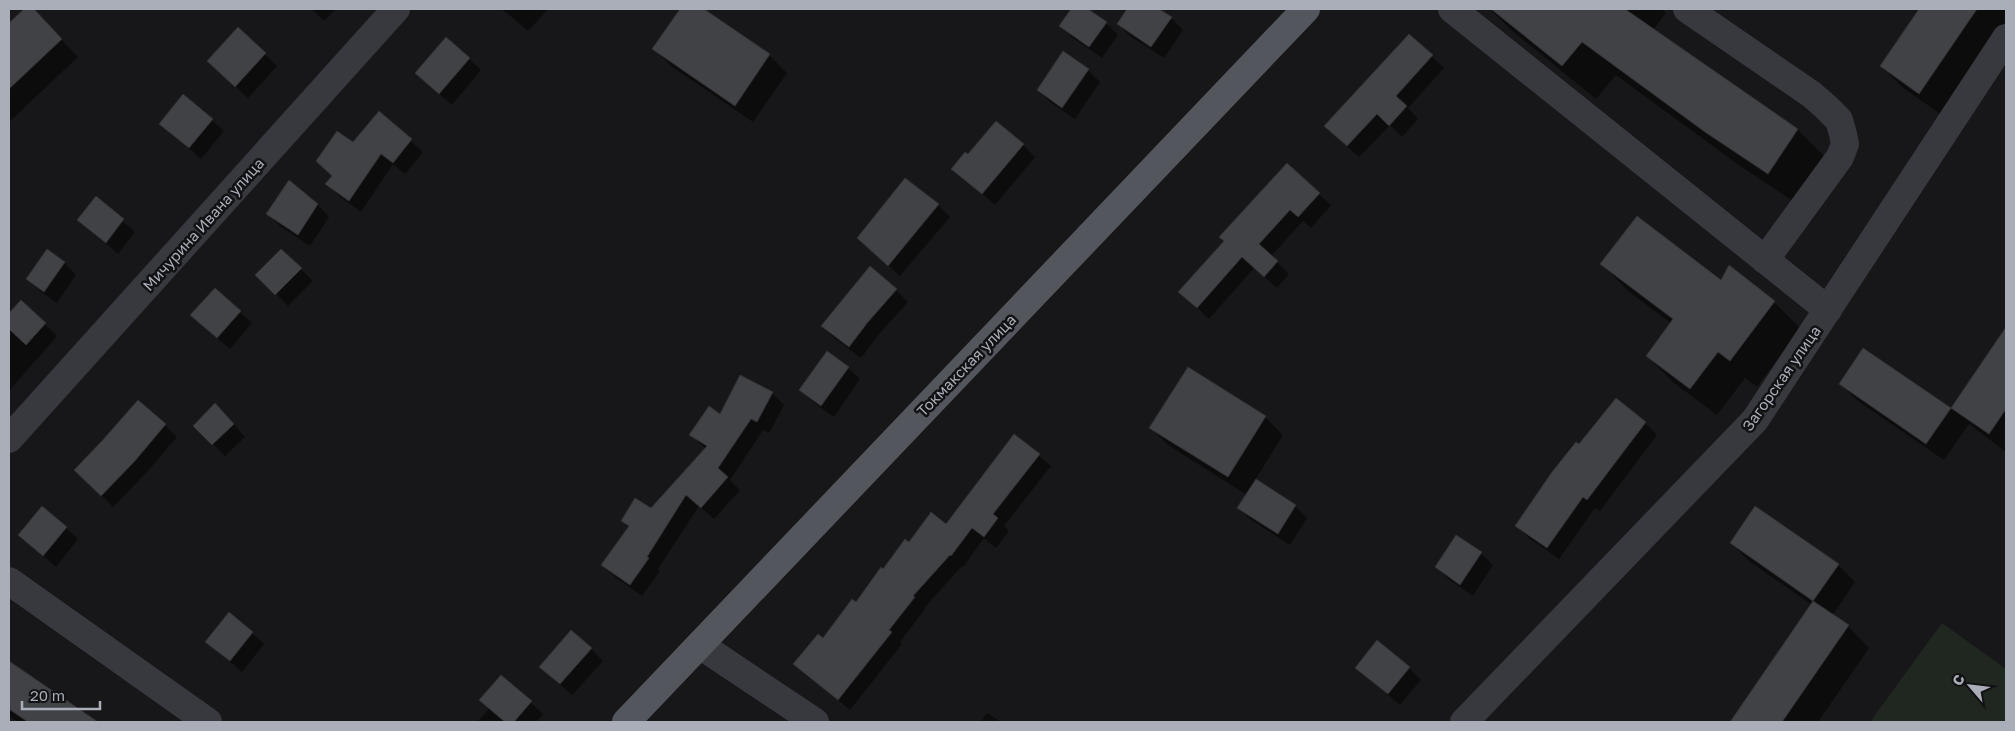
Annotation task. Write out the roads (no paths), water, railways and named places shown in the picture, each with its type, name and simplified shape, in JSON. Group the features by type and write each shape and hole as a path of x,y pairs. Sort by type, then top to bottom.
{"main road":[{"name":"Токмакская улица","path":"626,722 1306,9"}],"street":[{"name":"Мичурина Ивана улица","path":"9,439 396,9"},
{"path":"1452,9 1828,310"},
{"path":"1687,9 1811,94 1839,120 1844,134 1845,144 1840,157 1765,260"},
{"name":"Загорская улица","path":"1464,722 1755,420 2006,38"},
{"path":"9,581 208,722"},
{"path":"700,645 815,722"}]}
